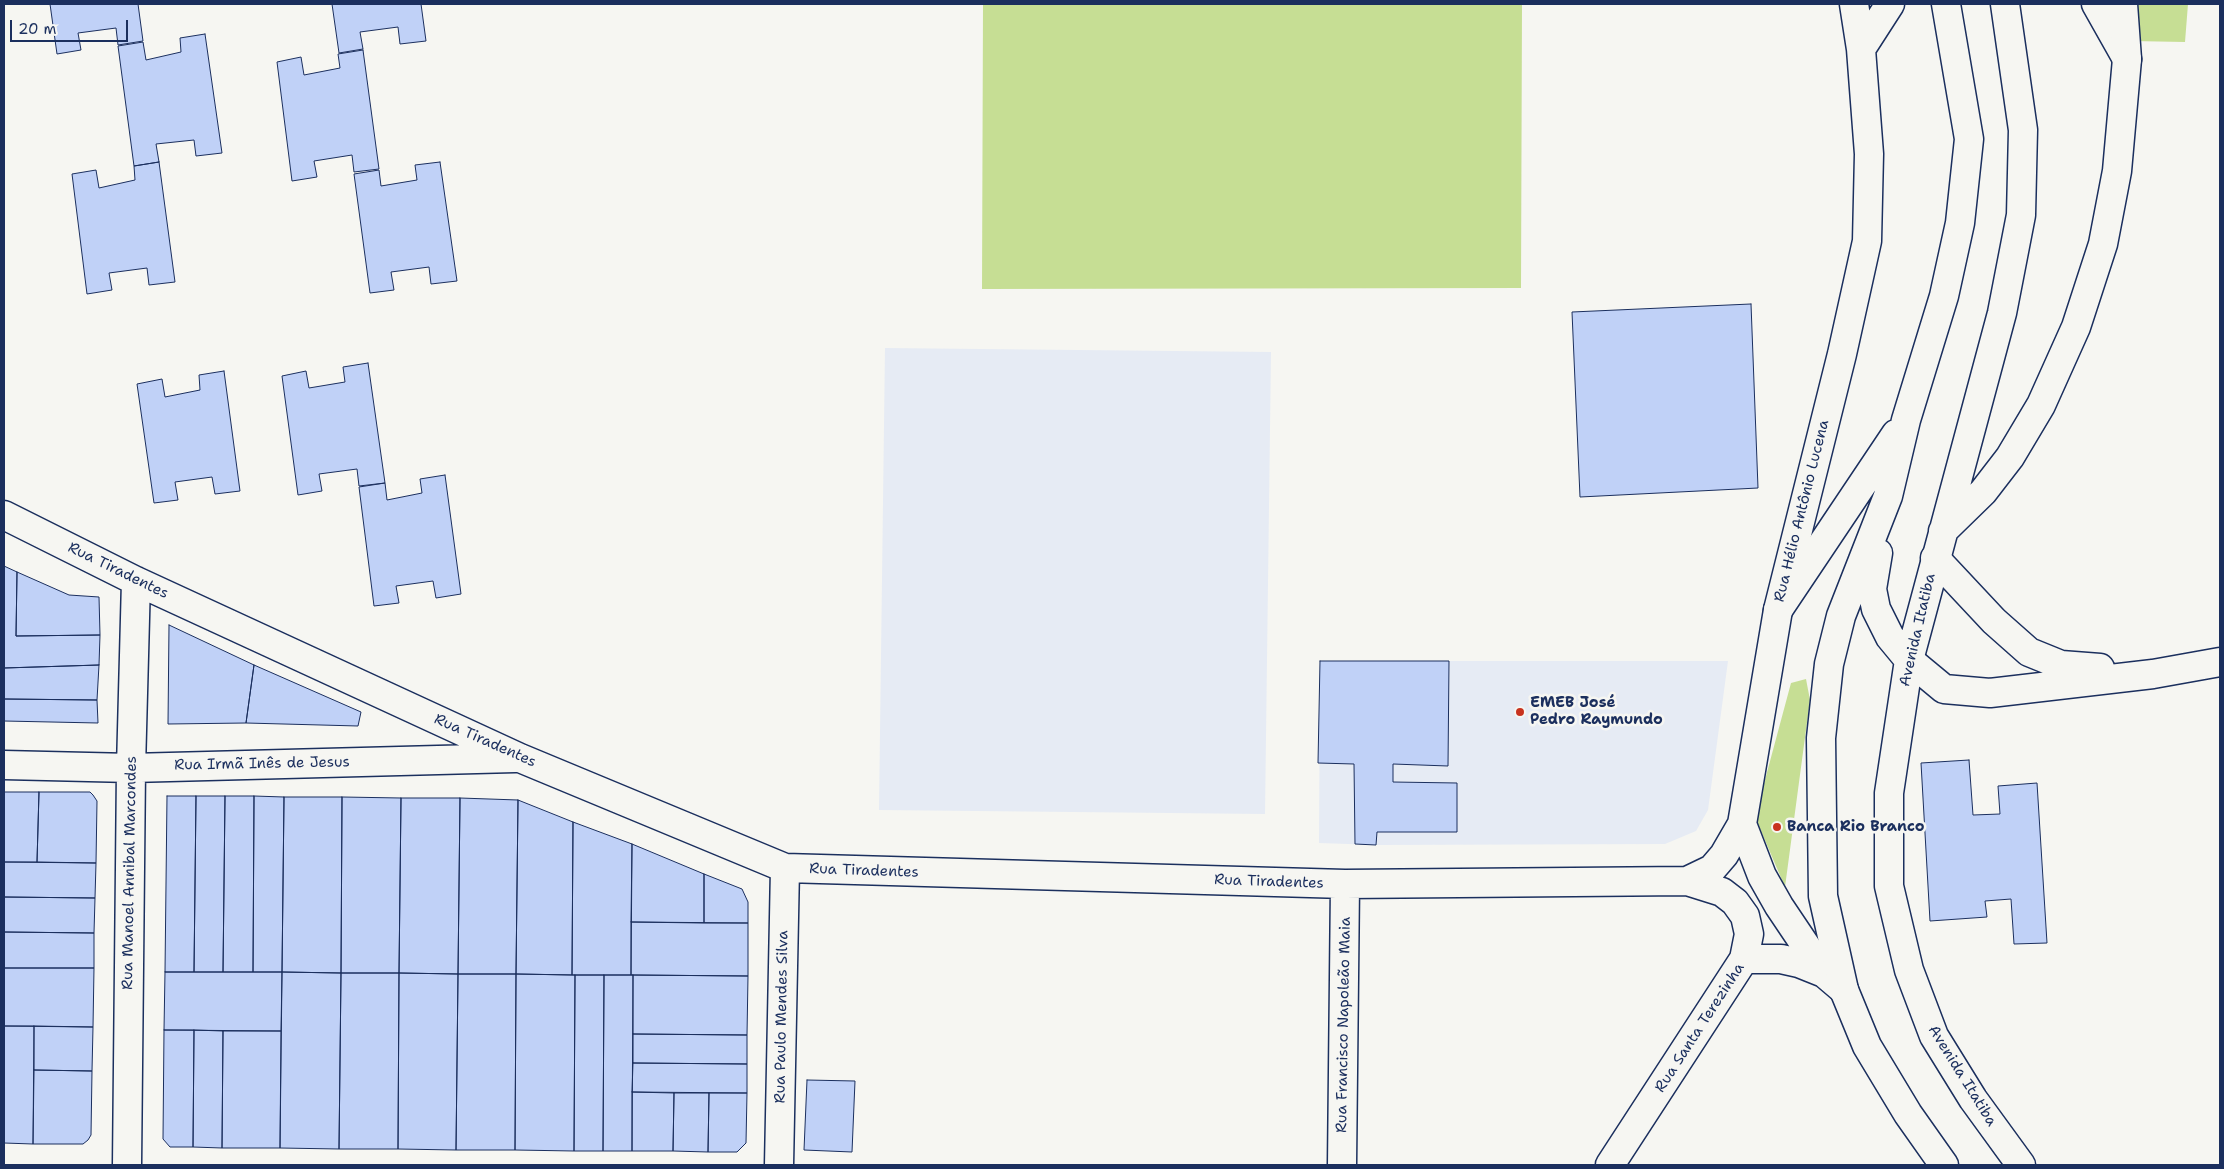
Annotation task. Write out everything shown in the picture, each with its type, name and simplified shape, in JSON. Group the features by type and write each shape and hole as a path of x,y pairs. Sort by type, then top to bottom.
{"street":[{"name":"Rua Hélio Antônio Lucena","path":"1742,824 1778,610 1842,354 1867,241 1869,154 1861,49 1854,4"},
{"path":"1861,49 1890,4"},
{"path":"1946,4 1969,139 1960,223 1944,296 1906,420 1888,496 1872,589 1876,609 1890,637 1908,660 1944,689 1990,693 2153,674 2220,662"},
{"name":"Avenida Itatiba","path":"2005,4 2023,130 2021,215 2002,313 1908,660 1889,793 1888,886 1908,970 1934,1036 1973,1099 2021,1165"},
{"path":"2096,4 2127,59"},
{"path":"1943,530 1983,492 2010,456 2041,405 2076,327 2104,244 2117,171 2127,59 2123,4"},
{"path":"1778,610 1906,420"},
{"path":"1834,982 1824,896 1821,738 1829,664 1841,616 1888,496"},
{"name":"Rua Tiradentes","path":"4,514 136,581 520,758 785,868 1345,884 1687,881 1722,892 1735,902 1745,916 1749,934 1744,959"},
{"path":"1935,558 1994,621 2028,652 2061,665 2153,674"},
{"name":"Rua Manoel Annibal Marcondes","path":"127,1165 131,768 136,581"},
{"name":"Rua Irmã Inês de Jesus","path":"4,765 131,768 520,758"},
{"path":"1742,824 1762,876 1834,982 1867,1046 1908,1114 1944,1165"},
{"path":"1687,881 1712,868 1724,855 1742,824"},
{"name":"Rua Paulo Mendes Silva","path":"779,1165 785,868"},
{"name":"Rua Francisco Napoleão Maia","path":"1342,1165 1345,884"},
{"name":"Rua Santa Terezinha","path":"1610,1165 1744,959 1780,959 1799,963 1834,982"}],"shaded area":[{"path":"885,348 1271,352 1265,814 879,810"},
{"name":"EMEB José Pedro Raymundo","path":"1320,661 1728,661 1708,810 1696,831 1665,844 1377,845 1319,843"}],"green space":[{"path":"983,4 1522,4 1521,288 982,289"},
{"path":"2132,4 2188,4 2185,42 2131,41"},
{"path":"1806,679 1810,700 1785,887 1755,817 1791,683"}],"building":[{"path":"50,4 138,4 143,41 118,45 116,28 78,33 81,50 57,54"},
{"path":"332,4 421,4 426,41 400,44 398,27 360,32 363,49 339,53"},
{"path":"205,34 222,153 196,156 194,140 156,144 159,162 134,166 118,46 143,42 146,60 181,52 180,38"},
{"path":"363,50 379,169 354,172 352,155 314,161 317,177 292,181 277,62 301,57 304,75 340,68 338,54"},
{"path":"159,162 175,282 149,285 147,268 109,273 112,290 87,294 72,174 96,170 99,188 135,180 134,166"},
{"path":"440,162 457,281 431,284 429,267 391,272 394,290 370,293 354,174 379,170 381,186 417,180 415,165"},
{"path":"1751,304 1758,488 1580,497 1572,312"},
{"path":"368,363 385,483 359,486 357,469 319,474 322,491 298,495 282,376 306,371 309,388 345,382 343,367"},
{"path":"224,371 240,491 215,494 212,477 175,482 178,500 154,503 137,384 162,379 165,397 200,390 199,375"},
{"path":"445,475 461,594 436,598 433,581 396,586 399,603 374,606 359,487 385,483 387,500 422,493 420,479"},
{"path":"4,566 17,572 16,636 100,635 99,665 4,668"},
{"path":"17,572 69,595 99,597 100,635 16,636"},
{"path":"169,625 254,665 246,723 168,724"},
{"path":"1320,661 1449,661 1448,766 1393,764 1393,782 1457,783 1457,832 1377,832 1376,845 1355,844 1354,764 1318,763"},
{"path":"99,665 97,700 4,699 4,668"},
{"path":"254,665 361,712 358,726 246,723"},
{"path":"4,699 97,700 98,723 4,721"},
{"path":"1969,760 1973,815 2000,814 1998,786 2037,783 2047,943 2014,944 2011,899 1985,901 1987,917 1930,921 1921,763"},
{"path":"4,792 39,792 37,862 4,862"},
{"path":"39,792 90,792 93,795 97,801 96,863 37,862"},
{"path":"167,796 196,796 194,972 165,972"},
{"path":"196,796 225,796 223,972 194,972"},
{"path":"225,796 254,796 253,972 223,972"},
{"path":"254,796 284,797 282,972 253,972"},
{"path":"284,797 342,797 341,973 282,972"},
{"path":"342,797 401,798 399,973 341,973"},
{"path":"401,798 460,798 458,974 399,973"},
{"path":"460,798 518,800 516,974 458,974"},
{"path":"518,800 573,822 572,975 516,974"},
{"path":"573,822 632,844 631,975 572,975"},
{"path":"632,844 704,874 704,923 631,922"},
{"path":"4,862 96,863 95,898 4,897"},
{"path":"704,874 742,889 748,902 748,923 704,923"},
{"path":"4,897 95,898 94,933 4,932"},
{"path":"631,922 748,923 748,976 631,975"},
{"path":"4,932 94,933 94,968 4,968"},
{"path":"4,968 94,968 93,1027 4,1026"},
{"path":"165,972 282,972 281,1031 164,1030"},
{"path":"282,972 341,973 339,1149 280,1148"},
{"path":"341,973 399,973 398,1149 339,1149"},
{"path":"399,973 458,974 456,1150 398,1149"},
{"path":"458,974 516,974 515,1150 456,1150"},
{"path":"516,974 575,975 574,1151 515,1150"},
{"path":"575,975 604,975 603,1151 574,1151"},
{"path":"604,975 633,975 632,1151 603,1151"},
{"path":"633,975 748,976 747,1035 633,1034"},
{"path":"4,1026 34,1026 33,1144 4,1143"},
{"path":"34,1026 93,1027 92,1071 34,1070"},
{"path":"164,1030 194,1030 193,1147 170,1147 163,1139"},
{"path":"194,1030 223,1031 222,1148 193,1147"},
{"path":"223,1031 281,1031 280,1148 222,1148"},
{"path":"633,1034 747,1035 747,1064 633,1063"},
{"path":"633,1063 747,1064 747,1093 632,1092"},
{"path":"34,1070 92,1071 91,1135 83,1144 33,1144"},
{"path":"807,1080 855,1081 852,1152 804,1150"},
{"path":"632,1092 674,1093 673,1151 632,1151"},
{"path":"674,1093 709,1093 708,1152 673,1151"},
{"path":"709,1093 747,1093 746,1143 737,1152 708,1152"}],"place":[{"name":"EMEB José Pedro Raymundo","path":"1520,712"},
{"name":"Banca Rio Branco","path":"1777,827"}]}
